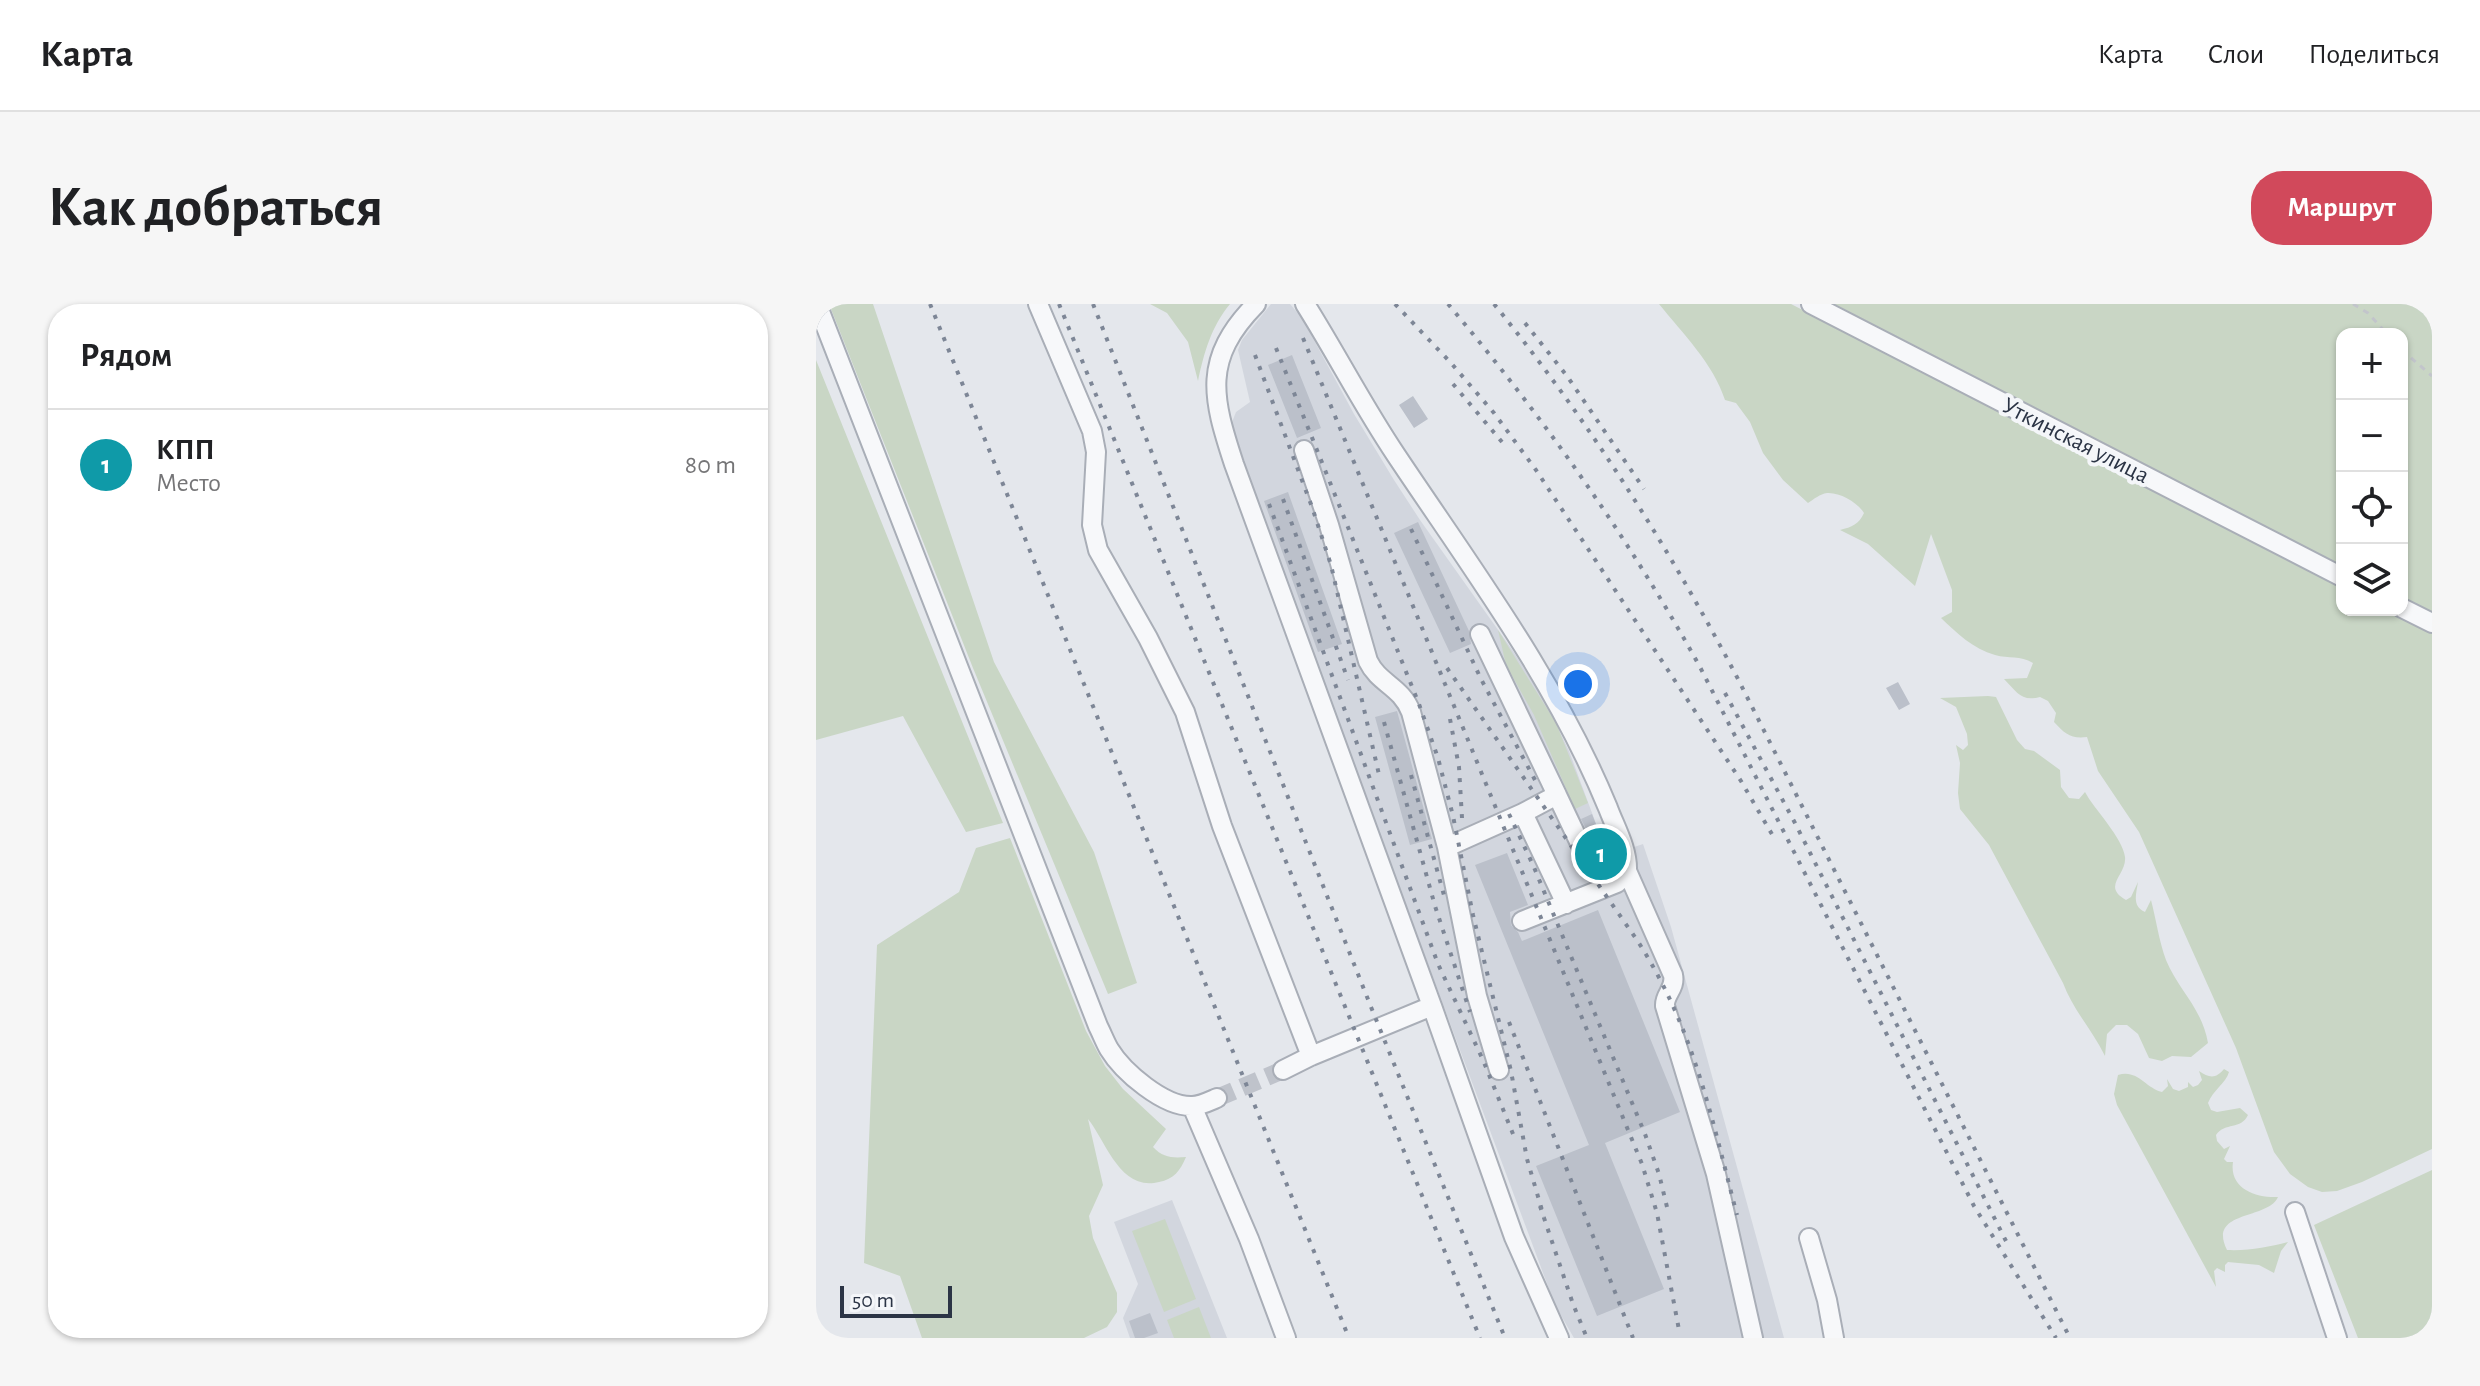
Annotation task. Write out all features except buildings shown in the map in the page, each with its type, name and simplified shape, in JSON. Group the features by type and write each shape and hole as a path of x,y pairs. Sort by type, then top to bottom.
{"street":[{"path":"817,304 1110,1051 1126,1070 1168,1100 1192,1106 1217,1098"},
{"path":"1038,304 1092,431 1096,452 1092,525 1098,550 1168,675 1185,712 1222,826 1311,1056"},
{"path":"1256,304 1234,328 1223,349 1216,379 1217,407 1234,464 1514,1237 1559,1338"},
{"path":"1305,304 1373,420 1535,662 1601,791 1625,850 1627,871 1674,981 1665,1006 1716,1174 1753,1338"},
{"name":"Уткинская улица","path":"1811,304 2336,574"},
{"path":"1304,450 1368,661 1375,673 1402,694 1411,712 1447,847 1477,996 1499,1070"},
{"path":"2408,611 2432,623"},
{"path":"1480,634 1583,850"},
{"path":"1447,847 1557,795"},
{"path":"1523,813 1566,904"},
{"path":"1522,921 1617,883 1627,871"},
{"path":"1283,1070 1432,1006"},
{"path":"1192,1106 1249,1239 1286,1338"},
{"path":"2295,1212 2337,1338"},
{"path":"1809,1238 1827,1300 1834,1338"}],"path":[{"path":"2353,304 2368,313 2382,328"},
{"path":"2408,355 2432,376"}],"shaded area":[{"path":"1271,304 1290,304 1302,318 1394,480 1544,700 1569,751 1608,856 1643,844 1671,927 1784,1338 1574,1338 1555,1305 1229,430 1236,412 1250,402 1238,350 1242,340"},
{"path":"1172,1200 1227,1338 1130,1338 1123,1318 1138,1284 1114,1222"}],"green space":[{"path":"829,304 873,304 994,662 1094,852 1137,983 1108,994 973,668"},
{"path":"1150,304 1230,304 1209,341 1198,381 1188,342 1167,313"},
{"path":"1659,304 1791,304 2336,584 2336,616 2399,616 2432,633 2432,1149 2337,1191 2322,1192 2308,1187 2290,1174 2274,1152 2236,1048 2139,832 2098,771 2087,737 2065,733 2054,722 2056,713 2048,701 2040,697 2024,697 2004,679 2027,678 2033,663 1980,649 1941,618 1952,612 1952,590 1931,534 1915,586 1868,544 1840,530 1860,520 1864,513 1858,506 1832,493 1822,494 1808,503 1783,480 1763,453 1750,422 1736,403 1725,400 1713,374"},
{"path":"1834,304 2432,304 2432,613 2408,600 2408,328 2336,328 2336,563"},
{"path":"816,360 1003,823 966,832 903,716 816,740"},
{"path":"1498,630 1556,723 1588,803 1575,809 1534,715 1506,665"},
{"path":"1996,697 2017,740 2025,749 2034,751 2060,770 2061,787 2069,798 2079,799 2085,792 2119,841 2125,863 2115,885 2116,890 2126,900 2131,897 2138,882 2138,907 2145,912 2151,900 2166,960 2205,1031 2208,1043 2191,1057 2172,1056 2162,1061 2149,1058 2138,1034 2127,1025 2116,1025 2107,1034 2105,1056 2072,1002 1989,845 1960,809 1960,763 1956,745 1963,750 1968,745 1967,734 1956,707 1940,698"},
{"path":"1010,838 1086,1031 1105,1066 1123,1089 1166,1129 1153,1147 1168,1156 1186,1157 1179,1170 1169,1179 1145,1183 1134,1179 1116,1162 1088,1119 1103,1185 1089,1216 1093,1238 1117,1293 1117,1312 1107,1327 1084,1338 922,1338 900,1276 864,1263 877,945 959,892 976,848"},
{"path":"2224,1069 2229,1072 2208,1103 2211,1110 2217,1112 2240,1108 2248,1115 2241,1123 2224,1128 2216,1135 2224,1149 2230,1146 2224,1159 2233,1162 2235,1179 2245,1190 2261,1196 2278,1197 2272,1204 2241,1217 2225,1228 2223,1237 2227,1250 2288,1242 2281,1251 2274,1273 2259,1265 2228,1262 2225,1272 2217,1268 2214,1271 2216,1287 2117,1105 2114,1094 2118,1075 2131,1075 2162,1092 2168,1086 2167,1079 2173,1089 2179,1091 2188,1087 2188,1082 2193,1087 2198,1085 2202,1080 2199,1071 2212,1076"},
{"path":"2432,1170 2432,1338 2358,1338 2314,1225"},
{"path":"1165,1219 1196,1299 1164,1312 1132,1231"},
{"path":"1199,1307 1211,1338 1174,1338 1167,1320"}],"tunnel":[{"path":"1217,1098 1283,1070"}],"railway":[{"path":"930,304 1349,1338"},
{"path":"1059,304 1480,1338"},
{"path":"1093,304 1505,1338"},
{"path":"1395,304 1494,413 1536,470 1741,781 1773,836"},
{"path":"1448,304 1551,435 1644,571 1700,667 1974,1206 2056,1338"},
{"path":"1494,304 1594,439 1684,581 1738,679 2070,1338"},
{"path":"1525,323 1567,376 1644,489"},
{"path":"1303,338 1642,1164 1657,1213 1679,1330"},
{"path":"1276,348 1438,758 1511,1071 1527,1159 1544,1217"},
{"path":"1255,355 1331,565 1380,779"},
{"path":"1453,384 1502,442"},
{"path":"1283,499 1348,680"},
{"path":"1269,504 1438,964 1483,1060 1515,1139"},
{"path":"1411,529 1481,679 1535,780"},
{"path":"1447,668 1657,973 1699,1073 1737,1215"},
{"path":"1725,693 1795,823 2006,1241"},
{"path":"1450,719 1459,767 1462,818"},
{"path":"1384,722 1435,906 1470,1012"},
{"path":"1411,775 1445,899"},
{"path":"1509,814 1645,1134 1667,1207"},
{"path":"1509,1022 1633,1338"},
{"path":"1540,1206 1587,1338"}],"place":[{"name":"КПП","path":"1601,854"}]}
